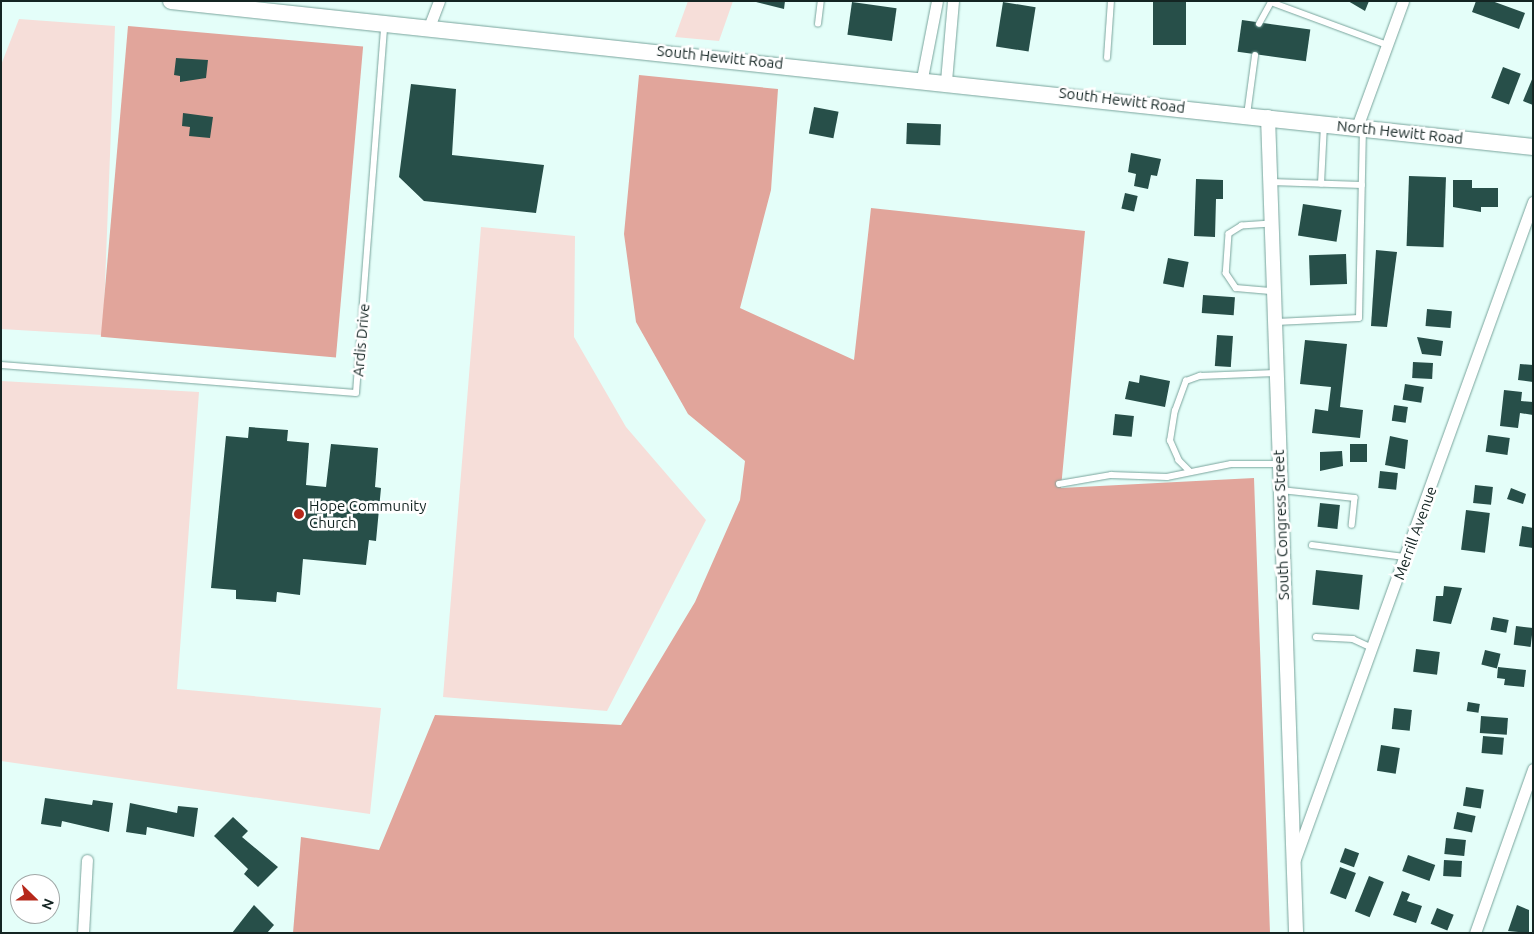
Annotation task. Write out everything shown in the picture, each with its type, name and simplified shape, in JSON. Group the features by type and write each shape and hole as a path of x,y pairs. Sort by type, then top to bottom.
{"main road":[{"name":"South Hewitt Road","path":"171,1 922,78 1268,117"},
{"name":"North Hewitt Road","path":"1268,117 1533,146"}],"street":[{"path":"429,27 439,1"},
{"path":"922,78 937,1"},
{"path":"946,81 953,1"},
{"path":"1360,127 1403,1"},
{"name":"South Congress Street","path":"1268,117 1279,490 1296,933"},
{"name":"Merrill Avenue","path":"1294,864 1374,649 1533,202"},
{"path":"1475,933 1533,769"},
{"path":"83,933 87,860"}],"lane":[{"path":"818,24 821,1"},
{"path":"1106,58 1111,1"},
{"path":"1259,24 1270,2 1387,45"},
{"name":"Ardis Drive","path":"1,365 356,393 384,22"},
{"path":"1247,115 1255,56"},
{"path":"1321,184 1324,123"},
{"path":"1274,322 1359,318 1362,185 1360,127"},
{"path":"1270,182 1362,185"},
{"path":"1271,224 1234,229 1226,243 1226,273 1236,288 1273,291"},
{"path":"1190,472 1179,461 1170,440 1174,411 1186,380 1200,376 1275,373"},
{"path":"1058,484 1111,475 1167,477 1231,464 1279,464"},
{"path":"1279,490 1355,498 1352,525"},
{"path":"1312,545 1406,558"},
{"path":"1316,637 1353,639 1374,649"}],"shaded area":[{"path":"688,1 733,1 719,41 675,37"},
{"path":"19,19 115,26 103,335 1,329 1,65"},
{"path":"128,26 363,47 336,357 101,337"},
{"path":"639,75 778,89 771,190 740,308 854,360 871,208 1085,231 1061,488 1254,478 1270,933 293,933 301,837 379,850 435,715 621,725 695,602 740,500 745,461 688,414 636,322 624,234"},
{"path":"481,227 575,236 574,337 626,427 706,520 607,711 443,697"},
{"path":"1,381 199,392 177,689 381,708 370,814 1,761"}],"building":[{"path":"752,1 785,1 784,9"},
{"path":"1153,1 1186,1 1186,45 1153,45"},
{"path":"1348,1 1369,1 1365,11"},
{"path":"1476,1 1492,1 1525,13 1519,29 1472,12"},
{"path":"852,2 897,8 892,41 847,35"},
{"path":"1003,2 1036,7 1029,52 996,46"},
{"path":"1242,20 1310,30 1306,61 1238,52"},
{"path":"176,58 208,60 206,78 180,82 180,76 174,75"},
{"path":"1503,67 1521,74 1509,105 1491,98"},
{"path":"1533,77 1533,105 1523,101"},
{"path":"411,84 456,89 452,155 544,165 536,213 424,201 399,177"},
{"path":"814,107 839,112 833,138 809,134"},
{"path":"183,113 213,117 210,138 189,136 190,127 182,126"},
{"path":"907,123 941,124 940,145 906,144"},
{"path":"1131,153 1161,159 1157,176 1151,175 1148,189 1134,186 1136,174 1128,172"},
{"path":"1409,176 1446,177 1444,247 1407,246"},
{"path":"1196,179 1223,180 1223,199 1216,199 1215,237 1194,236"},
{"path":"1453,180 1472,180 1472,188 1498,188 1498,207 1481,207 1481,212 1453,207"},
{"path":"1125,193 1138,196 1134,212 1121,209"},
{"path":"1303,204 1342,210 1337,242 1298,236"},
{"path":"1376,250 1397,252 1387,327 1371,326"},
{"path":"1346,254 1347,284 1310,285 1309,255"},
{"path":"1168,258 1189,262 1184,288 1163,284"},
{"path":"1203,295 1235,297 1234,315 1202,313"},
{"path":"1427,309 1452,311 1450,328 1426,326"},
{"path":"1217,335 1233,336 1231,367 1215,366"},
{"path":"1417,337 1443,341 1441,356 1422,354"},
{"path":"1305,340 1347,344 1340,407 1363,410 1360,438 1312,433 1315,409 1328,411 1331,387 1300,384"},
{"path":"1413,362 1433,363 1432,379 1412,378"},
{"path":"1520,364 1533,365 1533,382 1518,380"},
{"path":"1140,375 1170,381 1165,407 1125,399 1129,381 1139,383"},
{"path":"1405,384 1424,387 1421,403 1402,400"},
{"path":"1504,390 1522,392 1521,401 1533,402 1533,415 1520,413 1518,428 1500,426"},
{"path":"1394,405 1408,407 1406,423 1392,421"},
{"path":"1115,414 1134,416 1132,437 1113,435"},
{"name":"Hope Community Church","path":"249,427 288,430 287,441 309,443 306,485 326,487 331,444 378,448 375,487 381,488 376,541 369,540 366,565 303,559 300,595 277,592 276,602 236,599 236,590 211,588 226,436 248,438"},
{"path":"1488,435 1510,438 1507,455 1486,452"},
{"path":"1390,436 1408,440 1405,469 1385,465"},
{"path":"1350,444 1367,444 1367,462 1350,462"},
{"path":"1342,451 1343,466 1320,471 1320,452"},
{"path":"1380,471 1398,473 1396,490 1378,488"},
{"path":"1475,485 1493,487 1491,505 1473,503"},
{"path":"1511,488 1526,494 1523,504 1507,499"},
{"path":"1320,503 1340,505 1337,529 1317,527"},
{"path":"1466,510 1490,513 1485,553 1461,550"},
{"path":"1522,526 1533,528 1533,548 1519,546"},
{"path":"1316,570 1363,575 1359,610 1312,605"},
{"path":"1444,586 1462,588 1451,624 1433,621 1436,596 1443,596"},
{"path":"1493,617 1509,620 1506,633 1491,630"},
{"path":"1516,626 1533,628 1531,647 1514,645"},
{"path":"1416,649 1440,652 1437,675 1413,672"},
{"path":"1485,650 1501,654 1497,668 1481,665"},
{"path":"1498,667 1526,670 1524,687 1504,685 1505,679 1497,678"},
{"path":"1468,702 1480,704 1478,713 1467,711"},
{"path":"1394,708 1412,710 1410,731 1392,729"},
{"path":"1481,716 1508,718 1507,735 1480,733"},
{"path":"1483,736 1504,738 1502,755 1482,753"},
{"path":"1381,745 1400,748 1396,774 1377,771"},
{"path":"1466,787 1484,790 1481,809 1463,806"},
{"path":"45,798 92,805 93,800 113,803 109,832 62,821 61,827 41,824"},
{"path":"130,803 177,813 178,806 198,808 194,837 147,827 146,835 126,832"},
{"path":"1457,812 1476,816 1472,833 1453,829"},
{"path":"233,817 248,831 242,837 278,867 258,887 244,874 248,869 214,836"},
{"path":"1446,838 1466,840 1464,856 1444,854"},
{"path":"1345,848 1359,853 1354,867 1340,862"},
{"path":"1408,855 1435,865 1429,881 1402,871"},
{"path":"1444,860 1462,861 1461,877 1443,876"},
{"path":"1340,867 1356,873 1346,899 1330,893"},
{"path":"1369,876 1384,882 1370,917 1355,911"},
{"path":"1402,891 1410,894 1407,901 1422,906 1416,923 1393,915"},
{"path":"254,905 274,925 267,933 232,933"},
{"path":"1517,905 1529,910 1529,933 1508,931"},
{"path":"1437,908 1454,915 1447,931 1431,924"}],"place":[{"name":"Hope Community Church","path":"299,514"}]}
